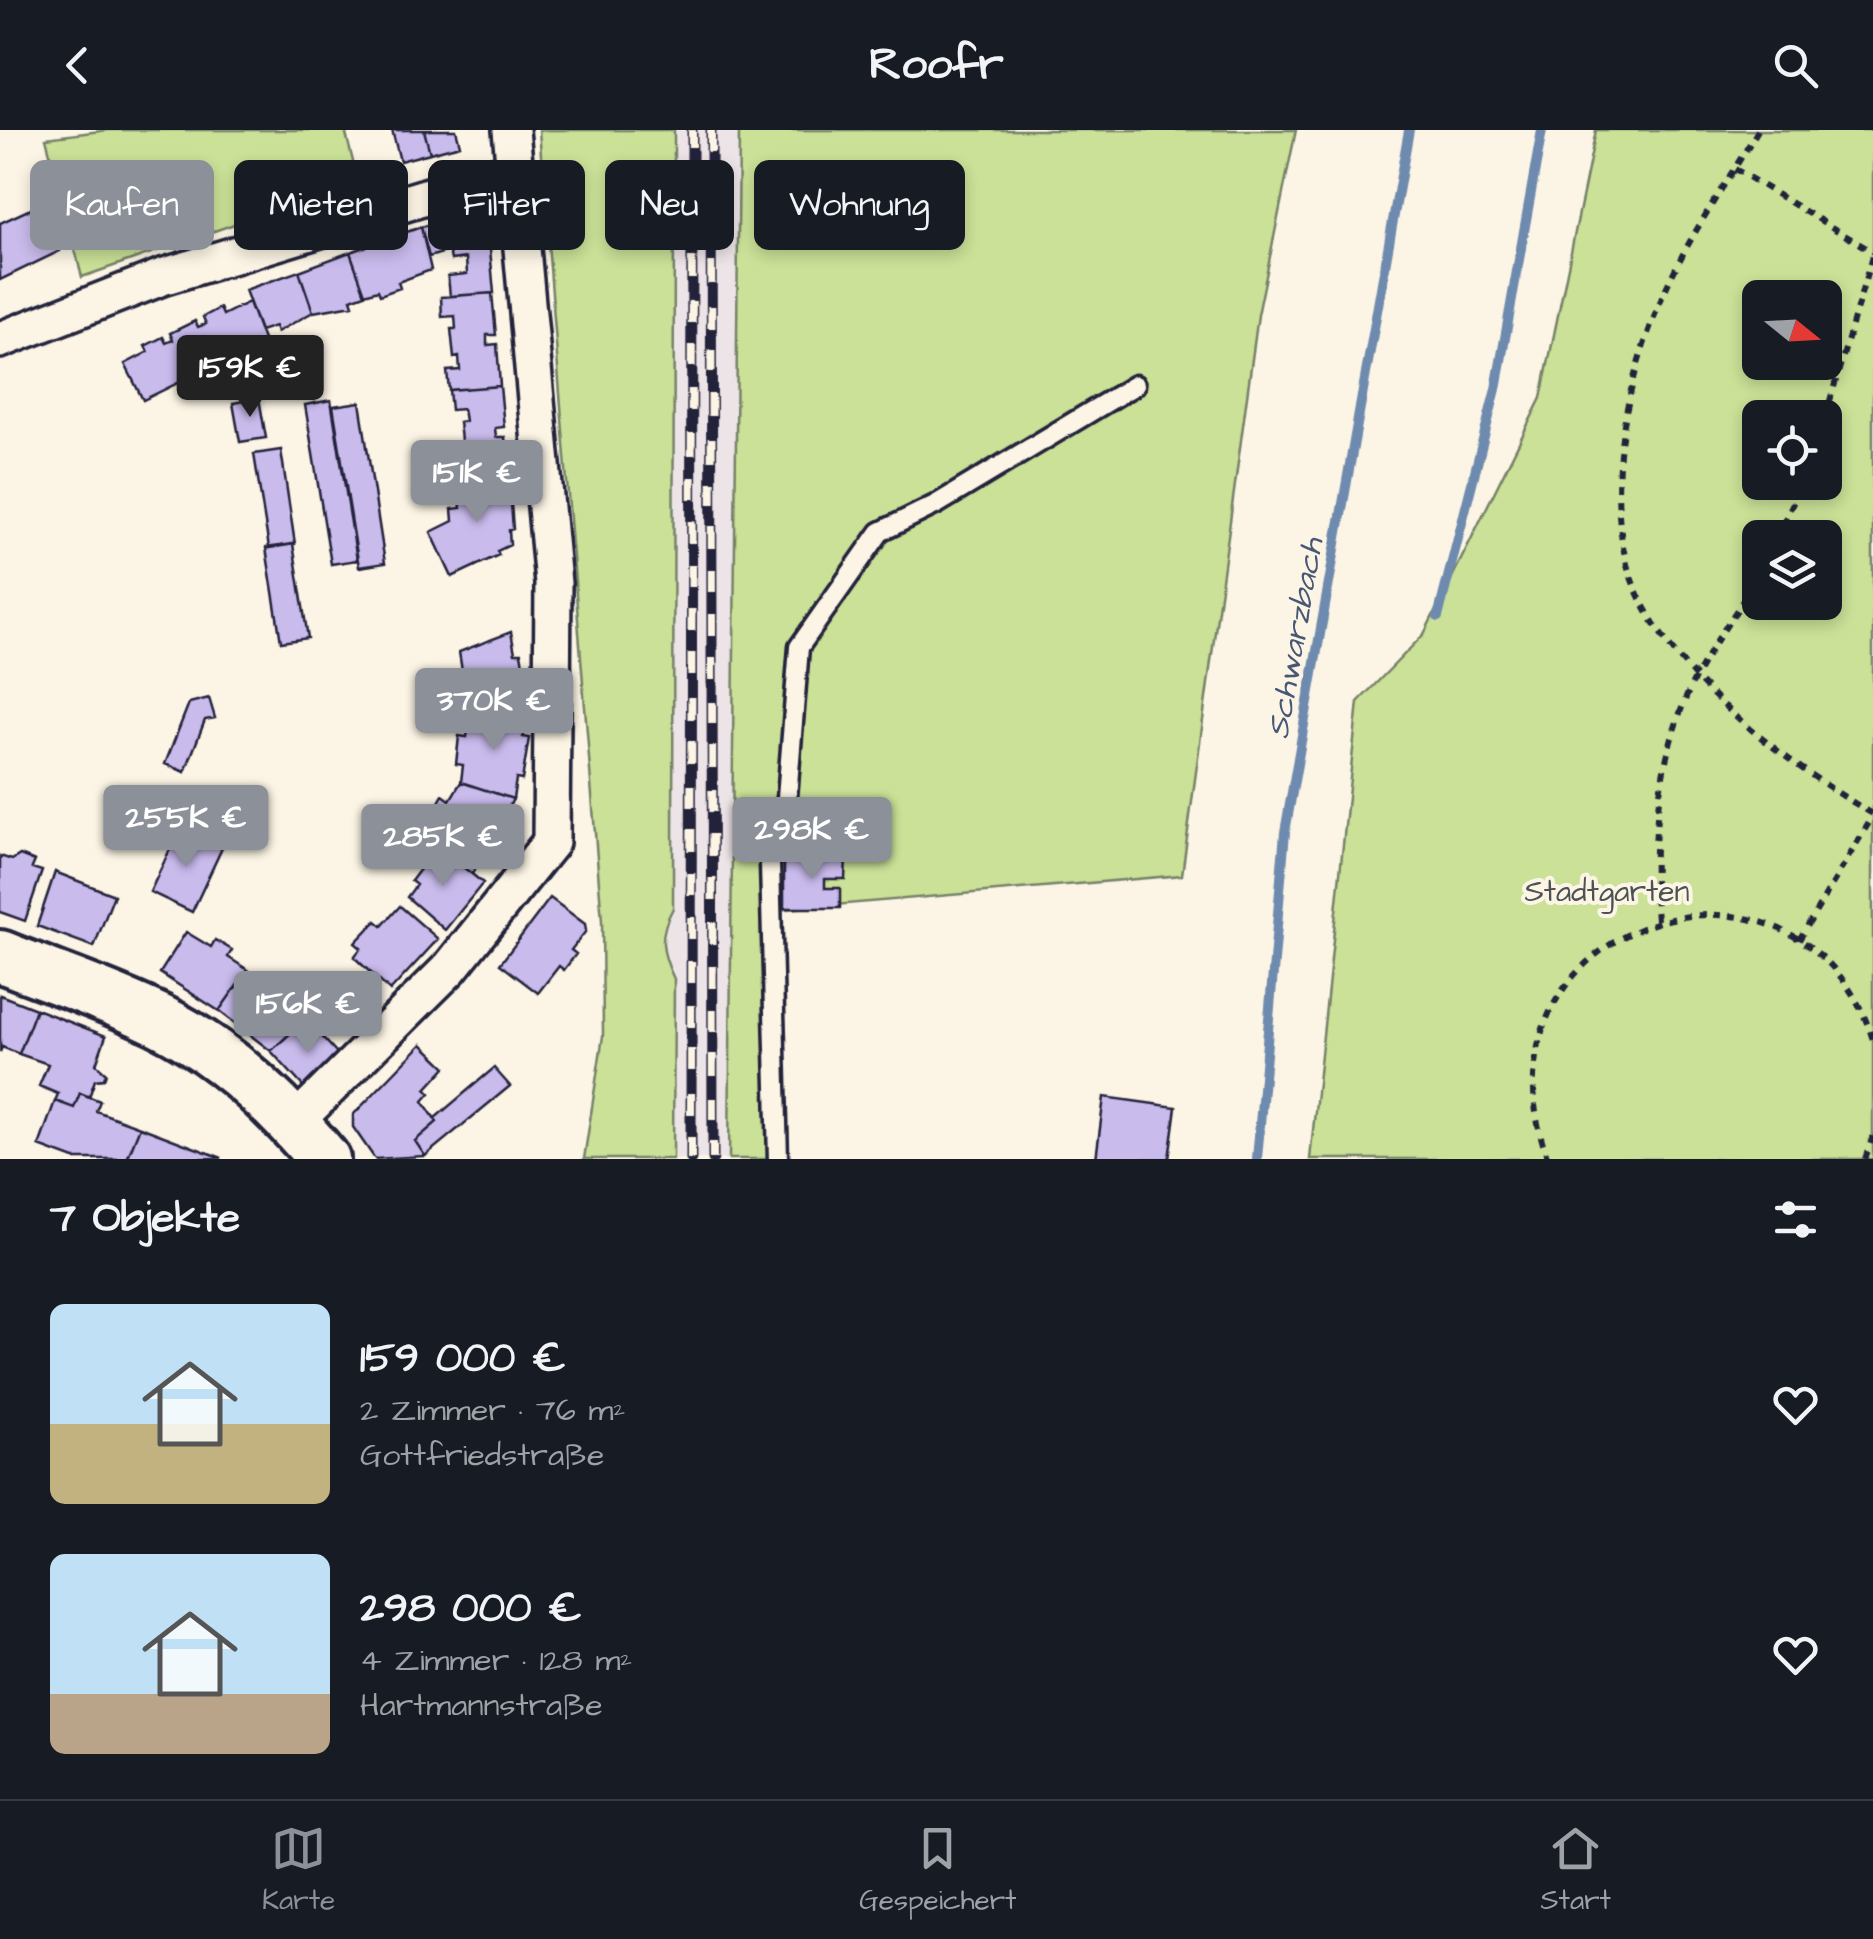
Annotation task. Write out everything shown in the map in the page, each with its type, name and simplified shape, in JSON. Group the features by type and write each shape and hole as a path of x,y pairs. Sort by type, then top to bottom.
{"main road":[{"path":"0,956 159,1020 206,1048 309,1141"}],"street":[{"path":"511,130 513,160"},
{"path":"0,340 162,277 428,196"},
{"path":"309,1141 551,842 553,584 522,250"}],"lane":[{"path":"778,1159 770,864 786,810 798,647 880,532 937,504 1135,385"}],"path":[{"path":"1758,130 1664,292 1631,391 1621,452 1618,505 1625,558 1639,596 1660,631 1754,734 1814,780 1873,815 1799,940"},
{"path":"1734,169 1873,252 1829,400"},
{"path":"1657,920 1654,886 1662,768 1676,720 1697,675 1742,601"},
{"path":"1548,1159 1535,1124 1532,1072 1544,1022 1571,977 1609,942 1657,920 1705,913 1754,920 1799,940 1827,962 1850,988 1870,1017 1873,1040"},
{"path":"1865,1159 1873,1136"}],"shaded area":[{"path":"674,130 739,130 729,1159 673,1159 674,980 662,955 662,928 673,908 674,250 734,250 734,160 674,160"}],"green space":[{"path":"108,130 345,130 353,160 234,160 234,224 214,231 214,160 52,160 46,138"},
{"path":"539,130 674,130 674,160 605,160 605,250 674,250 673,908 663,944 674,979 673,1159 584,1159 603,1036 602,921 549,250 585,250 585,160 541,160"},
{"path":"739,130 1296,130 1258,315 1182,875 777,910 773,808 760,837 767,1159 729,1159"},
{"name":"Stadtgarten","path":"1596,130 1873,130 1873,1159 1310,1159 1358,702 1424,634 1541,398"},
{"path":"75,250 160,250 82,277"}],"building":[{"path":"392,130 424,130 430,153 400,160"},
{"path":"424,130 456,130 460,145 430,153"},
{"path":"30,209 30,250 60,251 0,280 0,223"},
{"path":"428,225 428,250 490,250 494,293 450,296 448,276 467,274 466,258 451,260 449,251 429,257 421,227"},
{"path":"421,227 431,270 398,282 400,288 380,295 378,290 365,294 350,252 408,250 408,232"},
{"path":"350,252 365,294 351,299 353,305 313,312 299,271"},
{"path":"299,271 313,312 277,332 275,326 260,331 245,290"},
{"path":"492,293 496,335 487,335 487,345 497,344 500,386 449,390 447,371 460,370 459,357 454,358 451,329 456,329 455,316 442,317 441,297"},
{"path":"249,302 263,340 208,368 206,365 198,369 200,372 143,400 125,364 148,352 145,346 163,337 166,343 173,340 170,333 195,321 198,327 206,324 203,317 220,308 223,315"},
{"path":"500,386 504,427 495,428 496,437 505,437 509,478 457,483 455,464 468,463 468,453 462,450 459,422 465,421 463,409 451,410 449,390"},
{"path":"259,398 266,438 240,442 233,403"},
{"path":"331,400 357,560 331,564 305,405"},
{"path":"360,402 385,563 359,567 333,406"},
{"path":"281,450 295,544 269,548 254,454"},
{"path":"509,478 513,529 509,530 510,545 497,551 499,555 452,577 431,532 453,521 452,509 461,508 458,483"},
{"path":"293,544 308,638 281,642 266,548"},
{"path":"511,632 515,653 521,653 528,694 522,694 526,715 470,717 467,699 459,700 454,672 462,671 459,652"},
{"path":"209,698 215,718 205,720 185,772 165,764 189,703"},
{"path":"526,715 523,737 529,738 522,780 516,779 513,799 461,782 463,765 456,764 459,736 467,737 470,717"},
{"path":"461,782 513,799 503,818 508,822 488,859 482,856 472,874 428,840 437,824 429,820 443,795 450,800"},
{"path":"180,828 222,848 192,912 150,892"},
{"path":"443,851 483,883 445,930 407,897 416,885 411,881 430,856 435,861"},
{"path":"20,855 35,861 32,868 42,871 25,921 0,912 0,856 12,860"},
{"path":"784,858 846,858 845,879 825,879 825,888 840,888 840,908 784,908"},
{"path":"55,872 114,895 94,947 37,926"},
{"path":"550,898 585,924 586,931 571,950 576,954 564,970 559,966 538,993 500,964"},
{"path":"400,906 438,939 390,991 354,957 361,948 355,943 376,921 382,926"},
{"path":"186,932 211,947 215,940 232,950 228,957 248,970 219,1011 160,973"},
{"path":"248,970 268,986 273,980 288,994 283,999 306,1019 271,1051 219,1011"},
{"path":"0,995 36,1009 19,1054 2,1047 0,1052"},
{"path":"36,1009 106,1036 96,1064 106,1073 104,1079 95,1080 89,1097 80,1093 74,1108 55,1101 58,1094 39,1086 48,1064 19,1054"},
{"path":"306,1019 345,1062 310,1094 271,1051"},
{"path":"422,1044 446,1067 426,1089 430,1093 423,1101 437,1122 415,1141 425,1156 375,1159 353,1127 353,1115"},
{"path":"494,1068 510,1086 425,1156 415,1141 437,1122 435,1118"},
{"path":"80,1093 100,1101 96,1111 140,1127 127,1159 74,1159 39,1146 55,1101 74,1108"},
{"path":"1104,1097 1176,1107 1169,1159 1096,1159"},
{"path":"140,1127 222,1158 127,1159"}],"waterway":[{"name":"Schwarzbach","path":"1257,1159 1285,832 1409,130"},
{"path":"1438,617 1496,389 1542,130"}],"railway":[{"path":"691,1159 692,130"},
{"path":"711,130 713,1159"}]}
